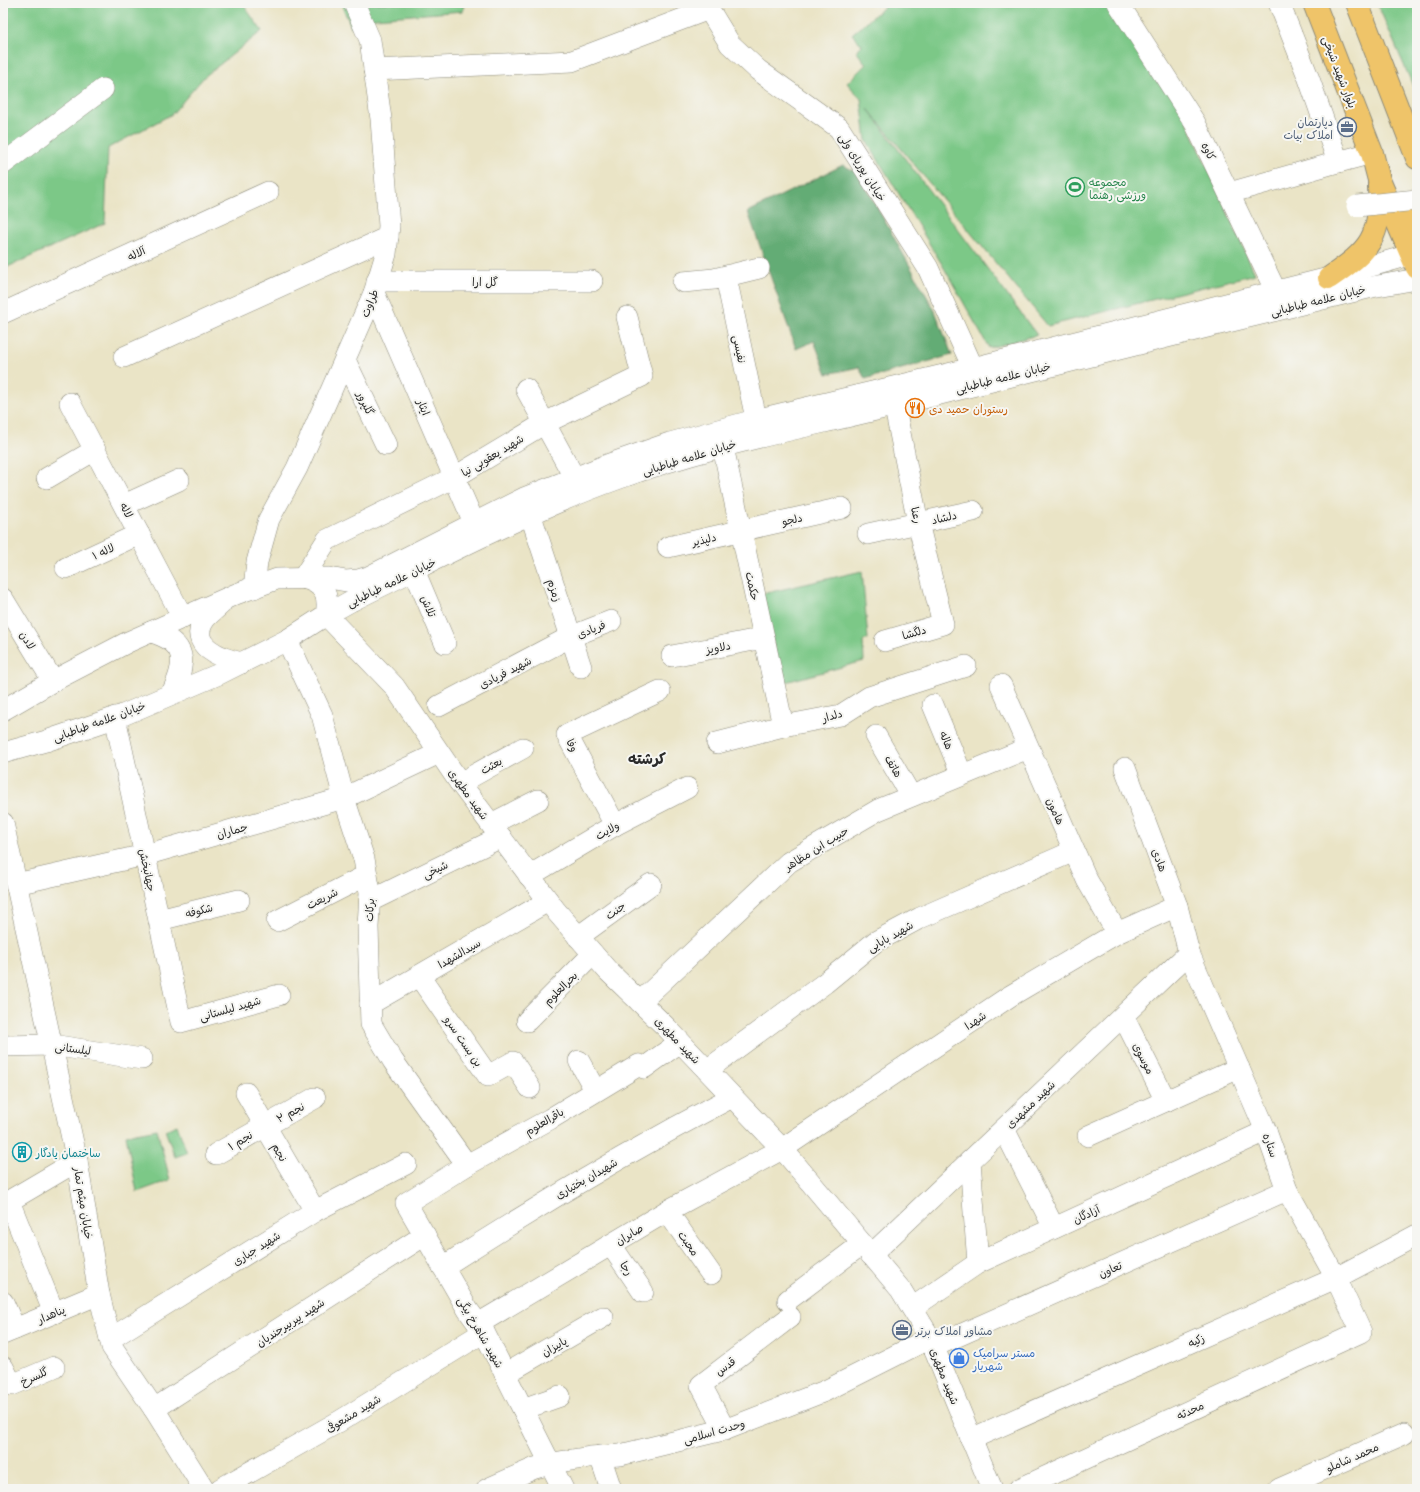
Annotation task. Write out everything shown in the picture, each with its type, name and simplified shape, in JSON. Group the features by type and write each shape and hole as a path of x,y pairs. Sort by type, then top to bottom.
{"main road":[{"name":"بلوار شهید شیخی","path":"1314,3 1372,153 1379,180 1415,258"},
{"path":"1357,3 1417,158"},
{"path":"1329,278 1357,258 1368,244 1377,227 1380,207 1379,180"},
{"path":"1395,214 1409,222 1417,222"}],"street":[{"name":"طراوت","path":"254,588 256,562 269,519 297,468 345,360 376,287 386,254 389,226 381,119 370,40 354,3"},
{"name":"کاوه","path":"1118,3 1195,123 1280,299"},
{"path":"1279,3 1309,79 1338,162"},
{"path":"374,70 572,61 707,6"},
{"name":"خیابان پوریای ولی","path":"707,6 730,44 758,70 838,128 928,268 974,368"},
{"path":"3,164 103,89"},
{"path":"1229,193 1372,153"},
{"name":"آلاله","path":"3,313 268,192"},
{"path":"1357,206 1417,200"},
{"path":"124,357 388,237"},
{"name":"خیابان علامه طباطبایی","path":"3,710 53,680 151,632 227,598 277,579 329,578 346,581 358,580 477,530 527,506 577,485 622,477 721,438 757,428 893,397 1004,376 1280,299 1329,278 1415,258"},
{"path":"683,282 726,277 759,268"},
{"name":"نفیسی","path":"726,277 757,428"},
{"name":"خیابان علامه طباطبایی","path":"893,397 974,368 1280,299 1417,279"},
{"name":"گل ارا","path":"376,287 592,281"},
{"name":"ایثار","path":"376,287 477,530"},
{"name":"شهید یعقوبی نیا","path":"303,578 327,540 455,477 545,423 642,376 627,317"},
{"name":"گلپرور","path":"345,360 386,445"},
{"path":"526,389 577,485"},
{"name":"رعنا","path":"893,397 918,523 943,624"},
{"name":"لاله","path":"70,403 183,618"},
{"name":"حکمت","path":"721,438 783,726"},
{"path":"47,478 95,450"},
{"path":"124,505 179,480"},
{"name":"زمزم","path":"527,506 570,638 581,667"},
{"name":"دلجو","path":"741,530 842,508"},
{"name":"دلشاد","path":"868,534 973,511"},
{"name":"خیابان علامه طباطبایی","path":"3,753 46,741 115,717 242,663 287,640 326,614 414,570 477,530"},
{"name":"دلپذیر","path":"668,547 741,530"},
{"name":"لاله ۱","path":"66,568 139,534"},
{"name":"تلاش","path":"414,570 445,643"},
{"path":"303,578 313,580 321,586 326,595 328,605 326,614"},
{"path":"227,598 204,620 200,631 202,639 210,651 227,660 242,663"},
{"name":"لادن","path":"3,599 53,680"},
{"name":"شهید مطهری","path":"326,614 394,686 460,783 548,901 578,937 782,1149 901,1290 932,1342 992,1489"},
{"name":"فریادی","path":"570,638 611,621"},
{"name":"دلگشا","path":"885,640 943,624"},
{"path":"151,632 165,636 172,641 182,656 180,676 172,693"},
{"name":"شهید فریادی","path":"439,706 570,638"},
{"name":"دلاویز","path":"672,656 764,638"},
{"name":"برکات","path":"287,640 322,715 344,798 364,859 370,892 368,926 371,1024 393,1061 467,1165"},
{"name":"دلدار","path":"717,743 783,726 841,715 869,697 966,666"},
{"name":"هامون","path":"1001,686 1074,851 1117,933"},
{"name":"وفا","path":"616,825 567,735 660,691"},
{"name":"هاله","path":"933,705 962,775"},
{"name":"جهانبخش","path":"115,717 181,1022"},
{"name":"هاتف","path":"876,736 911,796"},
{"name":"بعثت","path":"460,783 523,748"},
{"name":"حبیب ابن مظاهر","path":"640,1002 789,862 878,810 1028,748"},
{"name":"جماران","path":"16,884 145,855 344,798 439,753"},
{"name":"هادی","path":"1125,768 1178,906 1189,953"},
{"name":"ولایت","path":"529,876 616,825 687,788"},
{"name":"شیخی","path":"370,902 496,830 538,800"},
{"name":"خیابان میثم تمار","path":"4,835 77,1161 99,1294 112,1348 154,1409 204,1489"},
{"name":"شهید بابایی","path":"707,1070 875,942 920,918 1074,851"},
{"name":"شریعت","path":"277,921 367,875"},
{"name":"جنت","path":"578,937 651,884"},
{"name":"شکوفه","path":"159,920 239,900"},
{"name":"سیدالشهدا","path":"370,1004 548,901"},
{"name":"شهدا","path":"782,1149 1010,996 1117,933 1178,906"},
{"name":"شهید مشهدی","path":"867,1250 1004,1129 1189,953"},
{"name":"ستاره","path":"1189,953 1266,1131 1287,1190 1336,1278 1361,1332"},
{"name":"بحرالعلوم","path":"527,1021 593,954"},
{"name":"بن بست سرو","path":"419,976 488,1076 513,1062 530,1088"},
{"name":"شهید لیلستانی","path":"181,1022 279,995"},
{"name":"موسوی","path":"1123,1016 1166,1101"},
{"name":"باقرالعلوم","path":"406,1203 467,1165 550,1119 595,1090 639,1065 644,1068 680,1042"},
{"name":"لیلستانی","path":"3,1046 52,1045 142,1059"},
{"path":"579,1061 595,1090"},
{"path":"1088,1136 1239,1068"},
{"name":"نجم","path":"246,1093 315,1211"},
{"name":"شهیدان بختیاری","path":"443,1267 544,1202 630,1152 732,1097"},
{"name":"نجم ۲","path":"265,1125 315,1098"},
{"name":"نجم ۱","path":"216,1154 265,1125"},
{"path":"1004,1129 1054,1228"},
{"name":"آزادگان","path":"912,1308 978,1263 1266,1131"},
{"name":"صابران","path":"481,1328 611,1244 667,1211 782,1149"},
{"path":"970,1160 978,1263"},
{"path":"54,1313 9,1201 77,1161"},
{"name":"شهید جباری","path":"110,1339 315,1211 406,1164"},
{"name":"تعاون","path":"932,1342 1287,1190"},
{"name":"شهید شاهرخ بیگی","path":"406,1203 443,1267 481,1328 563,1489"},
{"name":"محبت","path":"667,1211 711,1274"},
{"name":"شهید پیربیرجندیان","path":"154,1409 425,1235"},
{"name":"زکیه","path":"971,1439 1336,1278 1417,1235"},
{"name":"رجا","path":"611,1244 643,1292"},
{"name":"قدس","path":"725,1430 701,1385 789,1309 867,1250"},
{"name":"پناهدار","path":"9,1332 99,1294"},
{"path":"3,1302 9,1332"},
{"name":"پاییزان","path":"505,1374 603,1317"},
{"name":"شهید مشعوفی","path":"220,1489 340,1422 481,1328"},
{"name":"محدثه","path":"1019,1489 1361,1332"},
{"name":"وحدت اسلامی","path":"487,1489 535,1468 551,1464 600,1456 620,1455 725,1430 825,1390 932,1342"},
{"name":"گلسرخ","path":"3,1367 12,1386 54,1367"},
{"path":"523,1409 560,1396"},
{"name":"محمد شاملو","path":"1279,1489 1404,1434"},
{"path":"600,1456 611,1489"}],"green space":[{"path":"3,3 242,3 262,31 204,77 172,114 108,148 105,223 3,269"},
{"path":"341,3 464,3 463,11 375,18 351,27"},
{"name":"مجموعه ورزشی رهنما","path":"889,3 1116,3 1162,65 1255,274 1048,326 868,109 1037,335 989,348 943,266 866,140 861,99 847,83 866,64 856,51 862,45 852,34"},
{"path":"1377,3 1417,3 1417,95"},
{"path":"843,165 858,173 935,311 952,355 865,379 859,367 827,374 814,341 796,349 748,212"},
{"path":"862,571 868,639 863,641 864,661 782,683 762,594"},
{"path":"177,1125 187,1153 175,1157 165,1130"},
{"path":"157,1129 170,1180 137,1192 126,1135"}],"place":[{"name":"دپارتمان املاک بیات","path":"1347,127"},
{"name":"مجموعه ورزشی رهنما","path":"1075,187"},
{"name":"رستوران حمید دی","path":"915,408"},
{"name":"ساختمان یادگار","path":"22,1152"},
{"name":"مشاور املاک برتر","path":"902,1330"},
{"name":"مستر سرامیک شهریار","path":"959,1358"}],"district":[{"name":"کرشته","path":"647,758"}]}
